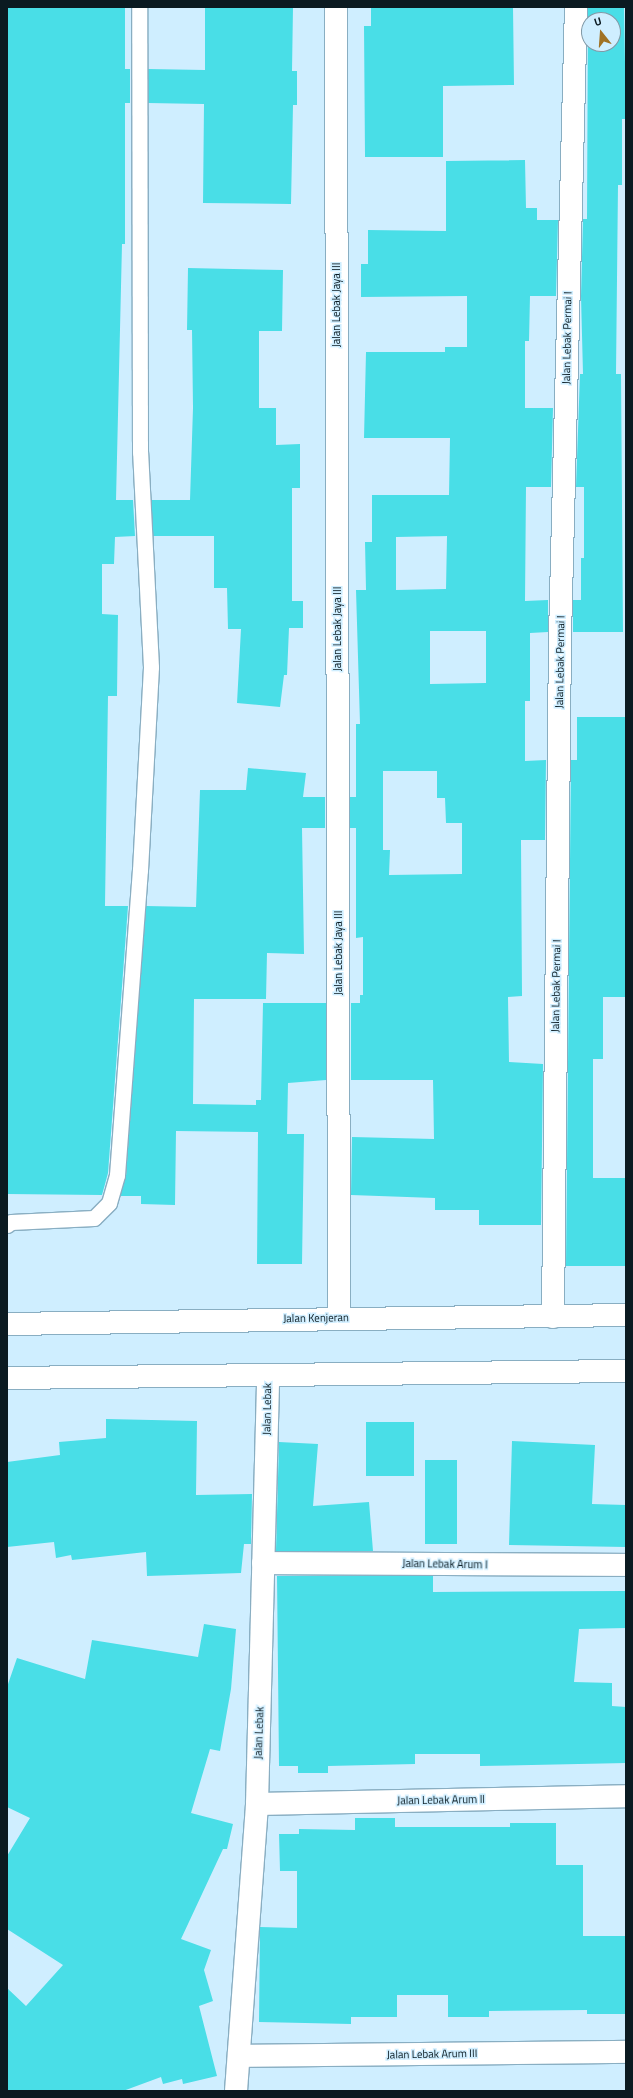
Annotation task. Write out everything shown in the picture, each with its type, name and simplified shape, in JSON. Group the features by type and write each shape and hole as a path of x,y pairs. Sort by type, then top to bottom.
{"street":[{"name":"Jalan Lebak Jaya III","path":"336,7 339,1318"},
{"name":"Jalan Lebak Permai I","path":"552,1317 560,637 576,7"},
{"name":"Jalan Kenjeran","path":"7,1324 626,1315"},
{"path":"7,1378 626,1371"},
{"name":"Jalan Lebak","path":"236,2091 256,1804 264,1563 268,1375"},
{"name":"Jalan Lebak Arum I","path":"264,1563 626,1565"},
{"name":"Jalan Lebak Arum II","path":"256,1804 626,1796"},
{"name":"Jalan Lebak Arum III","path":"239,2056 626,2052"}],"lane":[{"path":"7,1225 11,1222 94,1218 109,1203 117,1175 140,870 151,667 140,452 139,7"}],"building":[{"path":"7,7 125,7 125,69 130,69 130,103 125,103 125,244 122,244 116,500 133,500 135,536 115,537 114,564 102,564 102,614 118,615 117,696 108,696 105,906 128,906 108,1173 102,1195 7,1194"},
{"path":"205,7 293,7 292,71 297,71 297,105 293,105 291,204 203,203 204,104 148,103 148,69 205,70"},
{"path":"371,7 513,7 514,85 443,86 443,157 365,157 364,26 371,26"},
{"path":"588,7 624,7 626,119 622,119 622,185 618,185 616,374 621,374 623,632 573,632 573,600 581,600 581,558 584,558 584,487 576,487 580,374 583,374 581,296 583,219 587,219 588,52 621,52 621,12 588,12"},
{"path":"525,160 526,208 537,208 537,220 558,220 556,296 530,296 529,341 525,341 525,408 553,408 551,487 526,487 525,601 548,600 548,632 530,633 530,701 525,701 525,761 546,760 545,840 521,840 522,996 508,997 509,1062 543,1064 541,1225 479,1225 479,1210 435,1210 435,1198 351,1195 352,1137 434,1139 433,1080 351,1080 351,1003 360,1003 360,995 363,995 363,937 356,938 356,828 350,828 350,797 356,797 356,724 360,724 356,590 366,590 365,542 372,542 372,495 449,495 450,438 364,438 366,352 445,352 445,347 467,347 467,296 361,297 361,264 368,264 368,230 446,231 446,161","holes":["447,536 446,589 396,590 396,537","430,631 486,631 486,683 430,684","383,771 437,771 437,798 445,798 446,823 462,823 462,874 389,875 390,850 383,850"]},
{"path":"188,268 283,270 282,331 259,331 259,408 276,408 276,445 300,444 300,488 292,488 292,601 303,601 303,628 289,628 287,675 284,675 280,707 237,703 241,629 228,629 227,588 214,588 214,536 153,536 151,500 190,500 193,408 192,330 187,330"},
{"path":"577,717 626,717 626,997 603,997 603,1059 593,1059 593,1178 626,1178 626,1266 566,1266 571,760 577,760"},
{"path":"248,768 306,773 303,797 325,797 325,828 302,828 304,954 267,953 266,999 194,999 193,1104 256,1105 256,1100 261,1100 263,1003 326,1003 326,1080 288,1083 287,1134 304,1134 302,1264 257,1264 258,1132 176,1131 175,1205 141,1204 141,1196 120,1196 126,1176 146,906 196,907 200,790 246,790"},
{"path":"106,1419 197,1421 196,1495 252,1494 251,1544 244,1544 241,1573 147,1576 146,1552 72,1560 71,1555 56,1558 54,1542 7,1547 7,1462 60,1455 59,1442 106,1438"},
{"path":"366,1422 414,1422 414,1476 366,1476"},
{"path":"512,1441 595,1445 592,1504 626,1505 626,1547 509,1545"},
{"path":"279,1442 318,1444 313,1506 369,1502 373,1551 276,1551"},
{"path":"425,1460 457,1460 457,1544 425,1544"},
{"path":"277,1576 433,1576 433,1592 626,1591 626,1628 579,1629 574,1682 612,1683 612,1706 626,1707 626,1763 480,1766 480,1754 415,1754 415,1764 328,1766 328,1773 298,1773 298,1766 279,1766"},
{"path":"204,1624 236,1629 231,1689 220,1751 210,1749 191,1813 233,1824 227,1849 223,1849 181,1939 211,1950 204,1970 213,2001 199,2006 217,2076 183,2084 182,2079 163,2084 161,2077 123,2091 7,2091 7,1988 26,2006 63,1965 7,1929 7,1856 30,1818 7,1807 7,1687 17,1658 85,1679 92,1640 198,1657"},
{"path":"355,1818 395,1818 395,1827 510,1827 510,1823 556,1823 556,1865 583,1865 583,1936 626,1936 626,2014 587,2014 587,2010 489,2011 489,2017 448,2017 448,1995 397,1995 397,2017 351,2017 351,2024 259,2022 260,1927 297,1928 297,1871 280,1871 279,1834 299,1834 299,1829 355,1830"}]}
